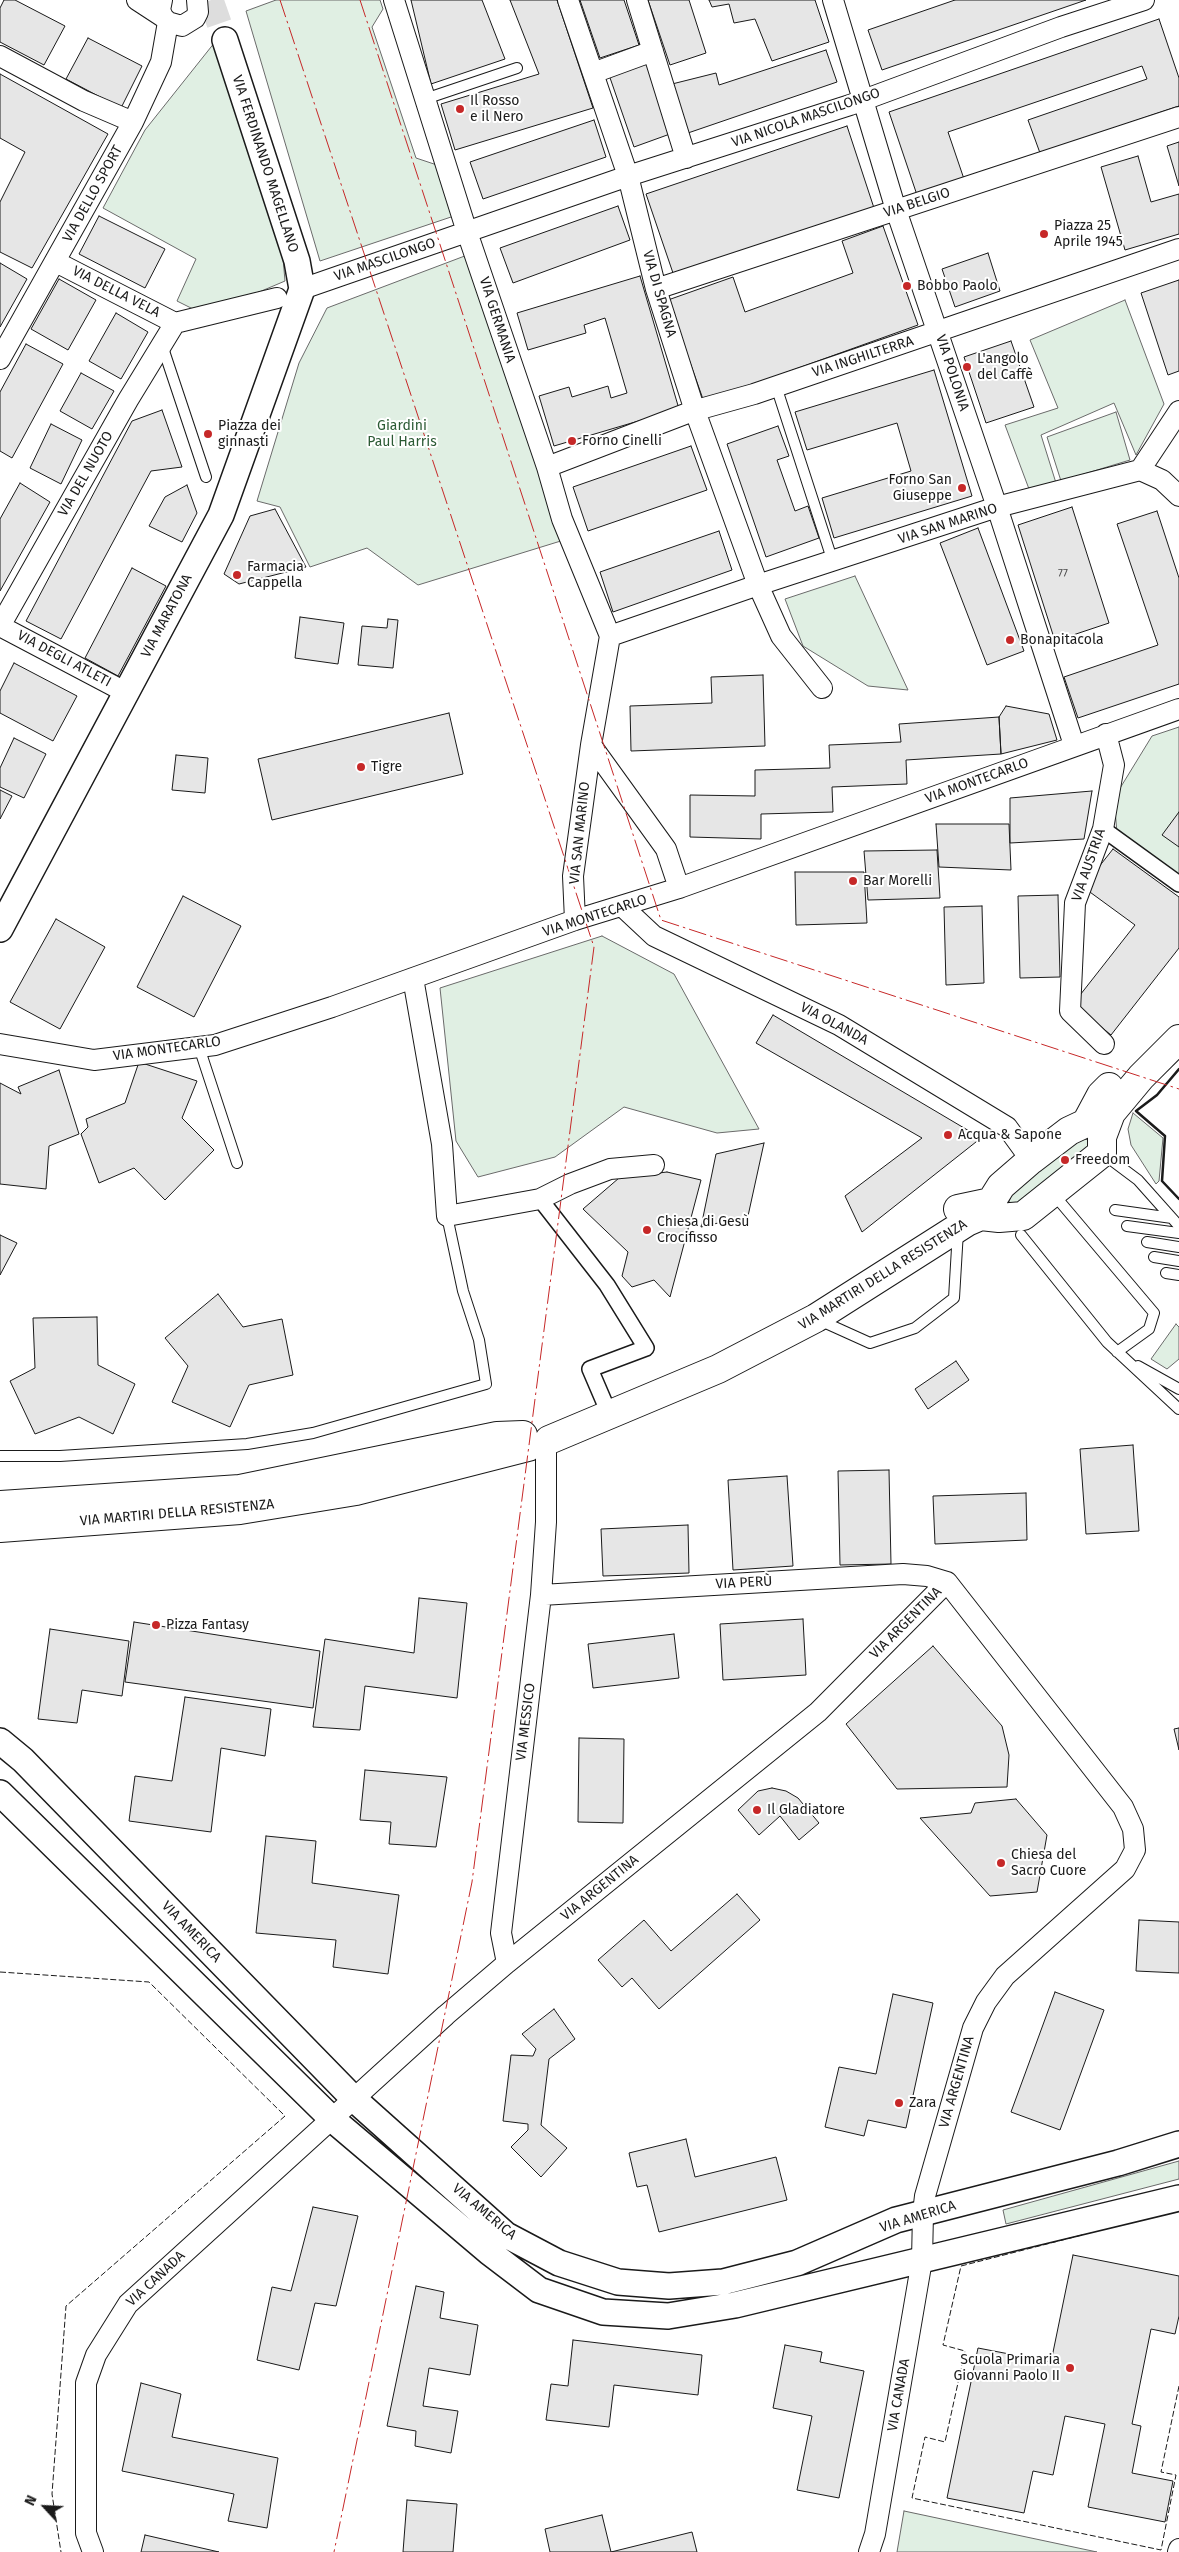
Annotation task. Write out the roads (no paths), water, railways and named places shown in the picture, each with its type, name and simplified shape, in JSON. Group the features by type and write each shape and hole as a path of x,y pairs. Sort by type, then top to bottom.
{"main road":[{"name":"VIA MARTIRI DELLA RESISTENZA","path":"0,1528 240,1510 356,1491 538,1439 605,1410 713,1363 846,1287 959,1208 995,1210 1022,1216 1097,1138 1101,1095 1179,1017"},
{"path":"995,1210 1001,1186 1068,1131 1097,1138 1122,1098 1179,1039"},
{"name":"VIA MARTIRI DELLA RESISTENZA","path":"605,1410 718,1370 816,1318 958,1227 995,1210"},
{"name":"VIA MARTIRI DELLA RESISTENZA","path":"0,1505 240,1488 497,1436 538,1439"}],"street":[{"path":"136,0 164,13 182,26 195,18 202,4"},
{"name":"VIA GERMANIA","path":"394,0 467,232 547,466 562,519 610,636"},
{"name":"VIA DI SPAGNA","path":"568,0 628,176 656,289 695,411 758,585"},
{"path":"637,0 686,158"},
{"name":"VIA POLONIA","path":"833,0 896,210 997,508 1074,746"},
{"name":"VIA NICOLA MASCILONGO","path":"467,232 628,176 864,99 1061,27 1144,0"},
{"name":"VIA DELLO SPORT","path":"0,359 134,122 161,62 164,13"},
{"name":"VIA FERDINANDO MAGELLANO","path":"225,40 297,262 302,289"},
{"path":"593,73 653,51"},
{"path":"0,56 84,101 134,122"},
{"name":"VIA BELGIO","path":"656,289 1179,117"},
{"name":"VIA MASCILONGO","path":"302,289 467,232"},
{"name":"VIA INGHILTERRA","path":"547,466 695,411 938,332 1179,249"},
{"name":"VIA DELLA VELA","path":"56,262 175,323"},
{"name":"VIA MARATONA","path":"0,929 127,693 227,499 302,289"},
{"path":"175,323 278,298"},
{"name":"VIA DEL NUOTO","path":"0,626 175,323"},
{"path":"1179,411 1140,470 1162,480 1179,496"},
{"name":"VIA SAN MARINO","path":"575,920 573,876 591,745 610,636 758,585 997,508 1140,470"},
{"path":"758,585 781,636 822,688"},
{"name":"VIA DEGLI ATLETI","path":"0,626 127,693"},
{"name":"VIA MONTECARLO","path":"0,1044 94,1060 215,1045 413,978 575,920 623,907 679,888 1179,709"},
{"name":"VIA AUSTRIA","path":"1104,1044 1070,1011 1076,903 1103,828 1114,765 1106,734"},
{"name":"VIA SAN MARINO","path":"591,745 666,849 679,888"},
{"path":"1103,828 1179,884"},
{"name":"VIA OLANDA","path":"623,907 654,936 839,1025 1007,1126 1031,1160"},
{"path":"413,978 442,1144 447,1216 540,1199 570,1184 610,1169 654,1166"},
{"path":"540,1199 607,1286 646,1348 590,1369 605,1410"},
{"name":"VIA MESSICO","path":"507,1963 501,1933 541,1595 546,1522 546,1479 538,1439"},
{"name":"VIA PERÙ","path":"541,1595 903,1574 927,1576 947,1582"},
{"name":"VIA ARGENTINA","path":"332,2119 507,1963 818,1712 947,1582 1123,1807 1133,1829 1135,1850 1124,1869 1005,1976 986,2002 965,2049 923,2237"},
{"name":"VIA AMERICA","path":"0,1740 23,1760 355,2100 506,2235 558,2263 618,2282 669,2286 723,2282 797,2264 896,2220 923,2237 1179,2198"},
{"name":"VIA AMERICA","path":"0,1793 332,2119 489,2252 539,2290 603,2312 668,2316 735,2305 923,2237 1111,2165 1179,2144"},
{"name":"VIA CANADA","path":"93,2552 86,2533 86,2384 96,2355 128,2304 332,2119"},
{"name":"VIA CANADA","path":"869,2552 875,2534 923,2237"}],"lane":[{"path":"425,99 517,68"},
{"path":"162,344 206,477"},
{"path":"776,386 833,562"},
{"path":"199,1047 237,1163"},
{"path":"1097,1138 1175,1222"},
{"path":"1061,1203 1154,1313 1148,1329 1119,1354"},
{"path":"1115,1210 1175,1222"},
{"path":"0,1456 60,1456 247,1444 313,1433 486,1384 479,1340 463,1292 447,1216"},
{"path":"1127,1226 1179,1233"},
{"path":"816,1318 870,1343 915,1328 954,1298 958,1227"},
{"path":"1021,1235 1119,1354 1179,1409"},
{"path":"1147,1242 1179,1247"},
{"path":"1154,1257 1179,1261"},
{"path":"1166,1274 1179,1275"},
{"path":"1119,1354 1179,1389"}],"tunnel":[{"path":"211,0 225,40"}],"place":[{"name":"Il Rosso e il Nero","path":"460,109"},
{"name":"Piazza 25 Aprile 1945","path":"1044,234"},
{"name":"Bobbo Paolo","path":"907,286"},
{"name":"L'angolo del Caffè","path":"967,367"},
{"name":"Piazza dei ginnasti","path":"208,434"},
{"name":"Forno Cinelli","path":"572,441"},
{"name":"Forno San Giuseppe","path":"962,488"},
{"name":"Farmacia Cappella","path":"237,575"},
{"name":"Bonapitacola","path":"1010,640"},
{"name":"Tigre","path":"361,767"},
{"name":"Bar Morelli","path":"853,881"},
{"name":"Acqua & Sapone","path":"948,1135"},
{"name":"Freedom","path":"1065,1160"},
{"name":"Chiesa di Gesù Crocifisso","path":"647,1230"},
{"name":"Pizza Fantasy","path":"156,1625"},
{"name":"Il Gladiatore","path":"757,1810"},
{"name":"Chiesa del Sacro Cuore","path":"1001,1863"},
{"name":"Zara","path":"899,2103"},
{"name":"Scuola Primaria Giovanni Paolo II","path":"1070,2368"}],"park label":[{"name":"Giardini Paul Harris","path":"402,434"}]}
